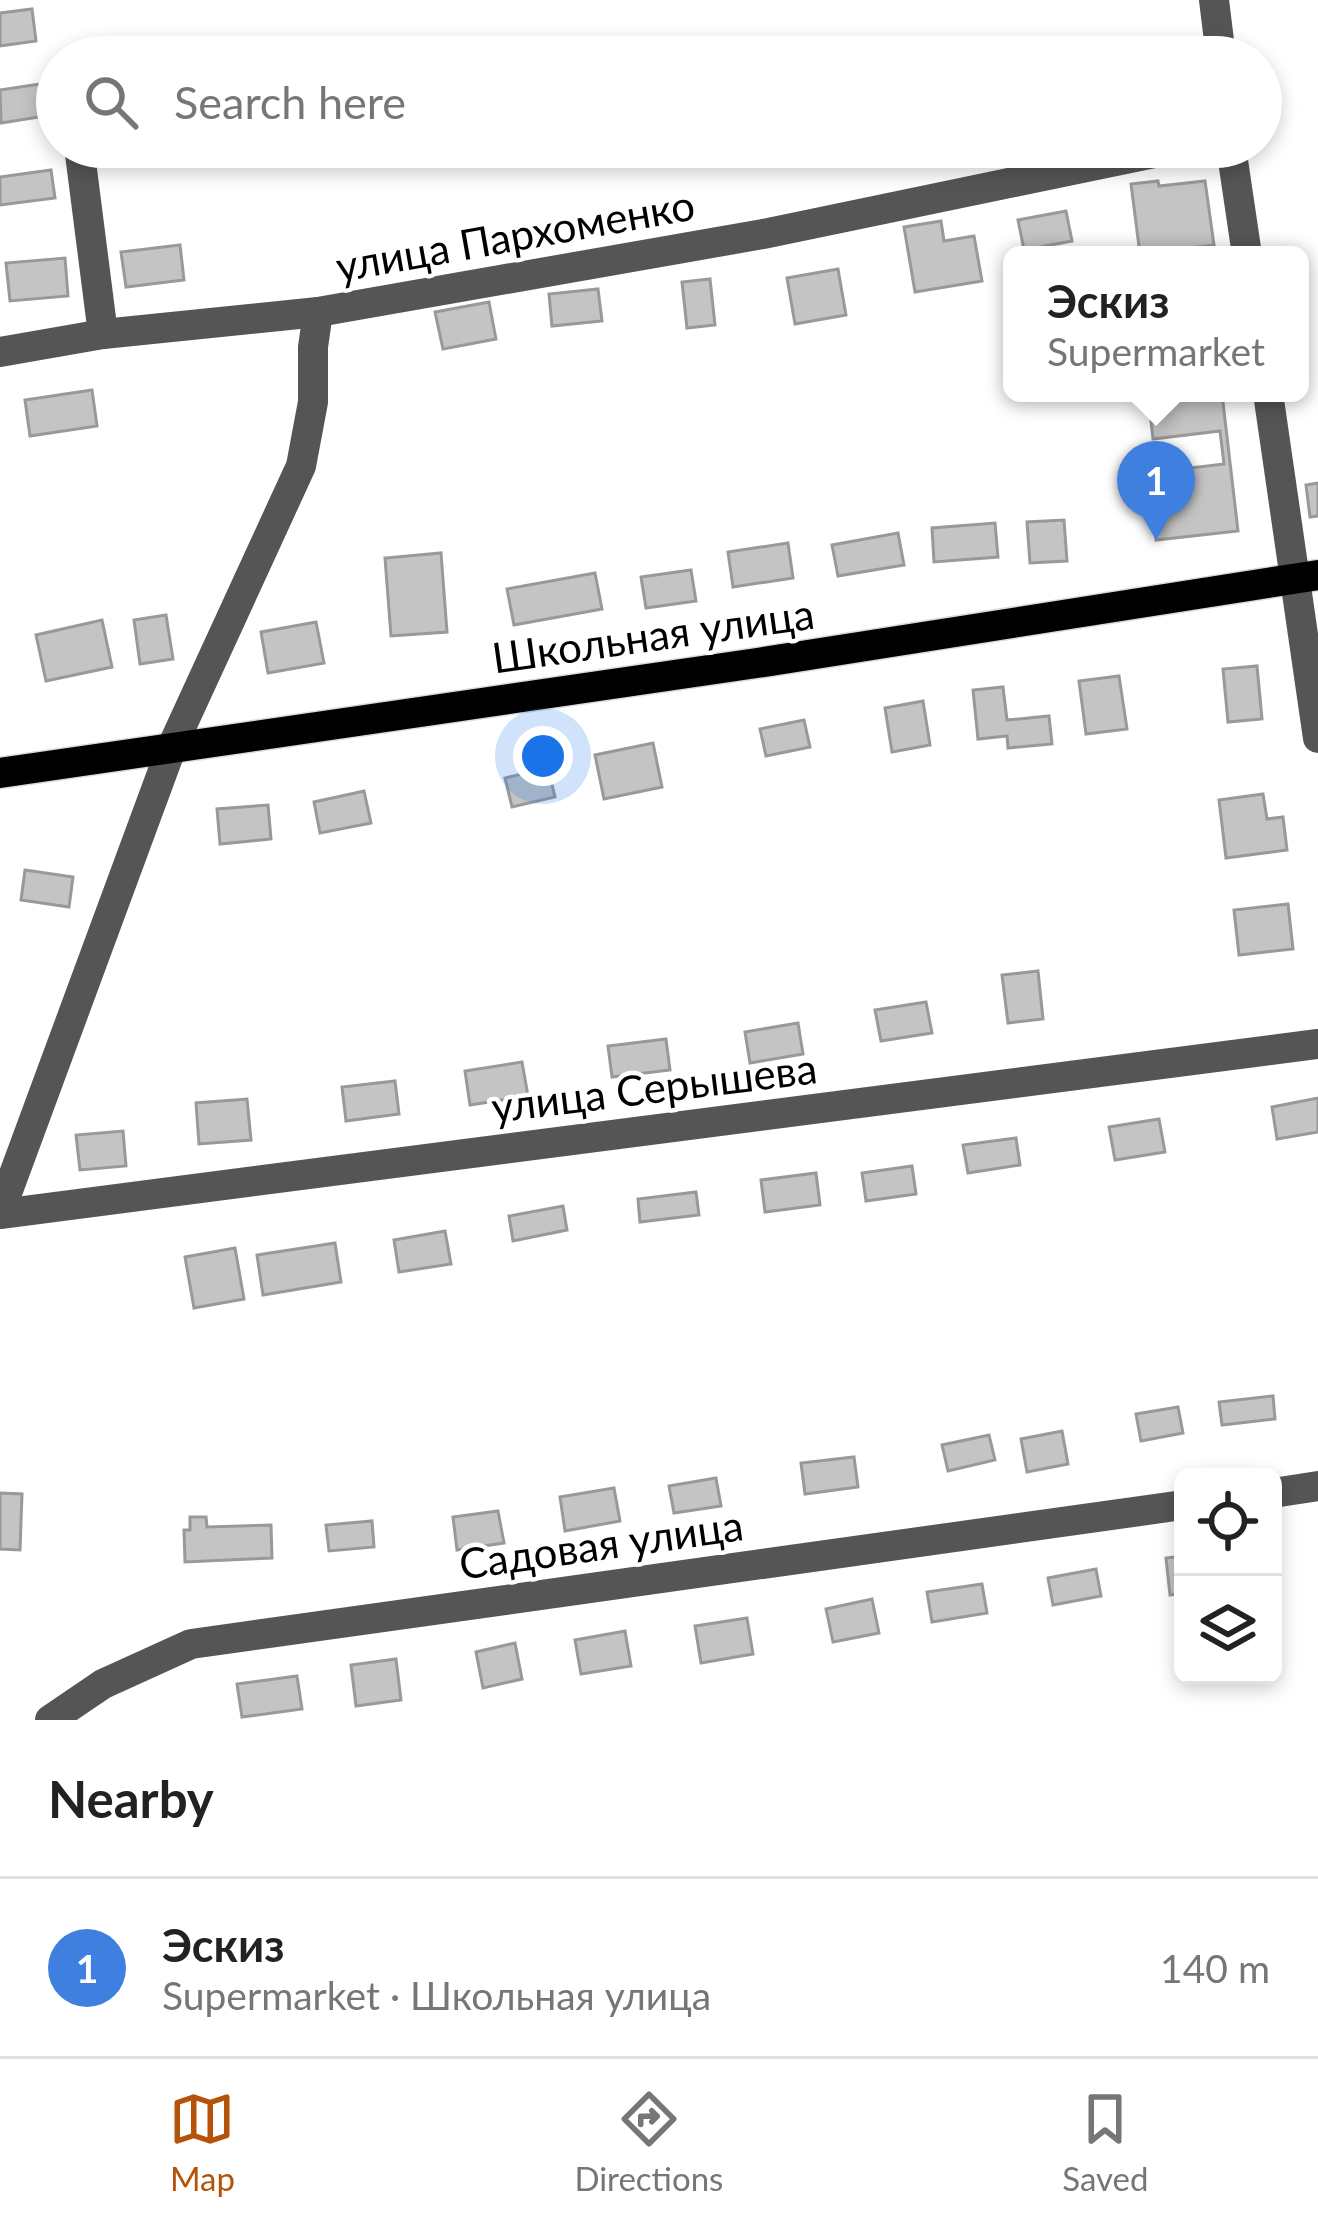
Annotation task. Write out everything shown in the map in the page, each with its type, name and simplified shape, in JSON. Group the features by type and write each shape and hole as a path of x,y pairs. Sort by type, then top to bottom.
{"main road":[{"name":"Школьная улица","path":"0,773 1306,577"}],"street":[{"path":"1214,0 1218,36"},
{"path":"82,168 104,334"},
{"name":"улица Пархоменко","path":"0,352 104,334 318,312 763,234 1082,168"},
{"path":"1234,168 1246,246"},
{"path":"0,1213 171,749 301,466 313,402 318,312"},
{"path":"1270,402 1306,577 1318,738"},
{"name":"улица Серышева","path":"0,1213 1318,1044"},
{"path":"1282,1492 1318,1486"},
{"name":"Садовая улица","path":"50,1720 103,1684 191,1644 1174,1506"}],"building":[{"path":"32,9 36,41 0,46 0,13"},
{"path":"36,85 36,117 1,123 0,90"},
{"path":"51,170 55,198 0,205 0,177"},
{"path":"1205,181 1214,245 1139,246 1131,184"},
{"path":"1066,211 1072,241 1023,246 1018,220"},
{"path":"941,221 944,241 974,236 982,281 915,292 904,227"},
{"path":"180,245 184,280 126,287 121,252"},
{"path":"65,258 68,296 10,301 6,263"},
{"path":"838,269 846,315 795,324 787,278"},
{"path":"710,279 715,325 687,328 682,282"},
{"path":"598,289 602,321 552,326 549,294"},
{"path":"489,302 496,339 443,349 435,312"},
{"path":"92,390 97,426 30,436 25,400"},
{"path":"1223,402 1238,531 1156,540 1148,473 1224,464 1220,431 1153,439 1149,403"},
{"path":"1318,483 1318,516 1310,517 1306,485"},
{"path":"1064,520 1067,561 1030,563 1027,522"},
{"path":"995,523 998,557 934,562 932,528"},
{"path":"898,533 904,565 838,576 832,545"},
{"path":"788,543 793,578 733,587 728,552"},
{"path":"441,553 447,632 391,636 385,558"},
{"path":"691,570 696,601 646,608 641,577"},
{"path":"595,573 602,609 514,625 507,589"},
{"path":"166,615 173,659 140,664 134,620"},
{"path":"102,620 112,667 46,681 36,635"},
{"path":"316,622 324,663 268,673 261,632"},
{"path":"1257,666 1262,719 1228,722 1223,669"},
{"path":"1119,676 1127,729 1086,734 1079,681"},
{"path":"1003,687 1007,720 1049,716 1052,744 1008,748 1007,736 978,739 973,690"},
{"path":"923,701 930,745 892,752 885,708"},
{"path":"804,720 810,747 766,756 760,729"},
{"path":"653,743 662,787 604,799 595,755"},
{"path":"548,768 555,797 512,807 505,778"},
{"path":"364,791 371,823 320,833 314,802"},
{"path":"1263,794 1267,819 1283,817 1287,850 1226,858 1219,800"},
{"path":"268,805 271,839 220,844 217,809"},
{"path":"25,870 73,877 69,907 21,900"},
{"path":"1288,904 1293,949 1239,955 1234,910"},
{"path":"1038,971 1043,1019 1008,1023 1002,975"},
{"path":"926,1002 932,1033 881,1041 875,1010"},
{"path":"798,1023 803,1054 750,1063 745,1032"},
{"path":"666,1039 670,1070 612,1077 608,1046"},
{"path":"522,1062 528,1096 470,1105 465,1071"},
{"path":"395,1081 399,1114 346,1121 342,1087"},
{"path":"1318,1098 1318,1132 1277,1139 1272,1107"},
{"path":"247,1099 251,1140 199,1144 196,1103"},
{"path":"1159,1119 1165,1152 1115,1160 1109,1127"},
{"path":"123,1131 126,1166 80,1170 76,1135"},
{"path":"1016,1138 1020,1165 968,1173 963,1145"},
{"path":"912,1166 916,1194 866,1201 862,1173"},
{"path":"816,1173 820,1205 765,1212 761,1180"},
{"path":"696,1192 699,1215 640,1222 638,1199"},
{"path":"563,1206 567,1230 513,1241 509,1216"},
{"path":"445,1231 451,1264 399,1272 394,1240"},
{"path":"335,1243 341,1282 263,1295 257,1255"},
{"path":"235,1248 244,1299 194,1308 185,1257"},
{"path":"1273,1396 1275,1419 1222,1425 1219,1402"},
{"path":"1178,1407 1183,1433 1141,1441 1136,1414"},
{"path":"1062,1431 1068,1464 1027,1472 1021,1439"},
{"path":"989,1435 995,1460 948,1471 942,1445"},
{"path":"854,1457 858,1487 805,1494 801,1463"},
{"path":"716,1478 721,1506 674,1513 669,1486"},
{"path":"614,1488 620,1521 565,1531 560,1497"},
{"path":"0,1493 22,1494 20,1550 0,1549"},
{"path":"498,1511 504,1543 457,1550 453,1517"},
{"path":"190,1517 206,1517 207,1527 271,1525 272,1558 185,1562 184,1530 190,1530"},
{"path":"372,1521 374,1547 329,1551 326,1525"},
{"path":"1174,1557 1174,1594 1170,1595 1166,1558"},
{"path":"1096,1569 1101,1596 1053,1605 1048,1578"},
{"path":"982,1584 987,1613 932,1622 927,1592"},
{"path":"872,1599 879,1633 833,1642 826,1609"},
{"path":"747,1618 753,1654 701,1663 695,1626"},
{"path":"625,1631 631,1666 581,1674 575,1640"},
{"path":"515,1643 522,1679 483,1688 476,1652"},
{"path":"396,1659 401,1700 356,1706 351,1665"},
{"path":"297,1676 302,1709 242,1717 237,1684"}],"place":[{"name":"Эскиз","path":"1156,540"}]}
